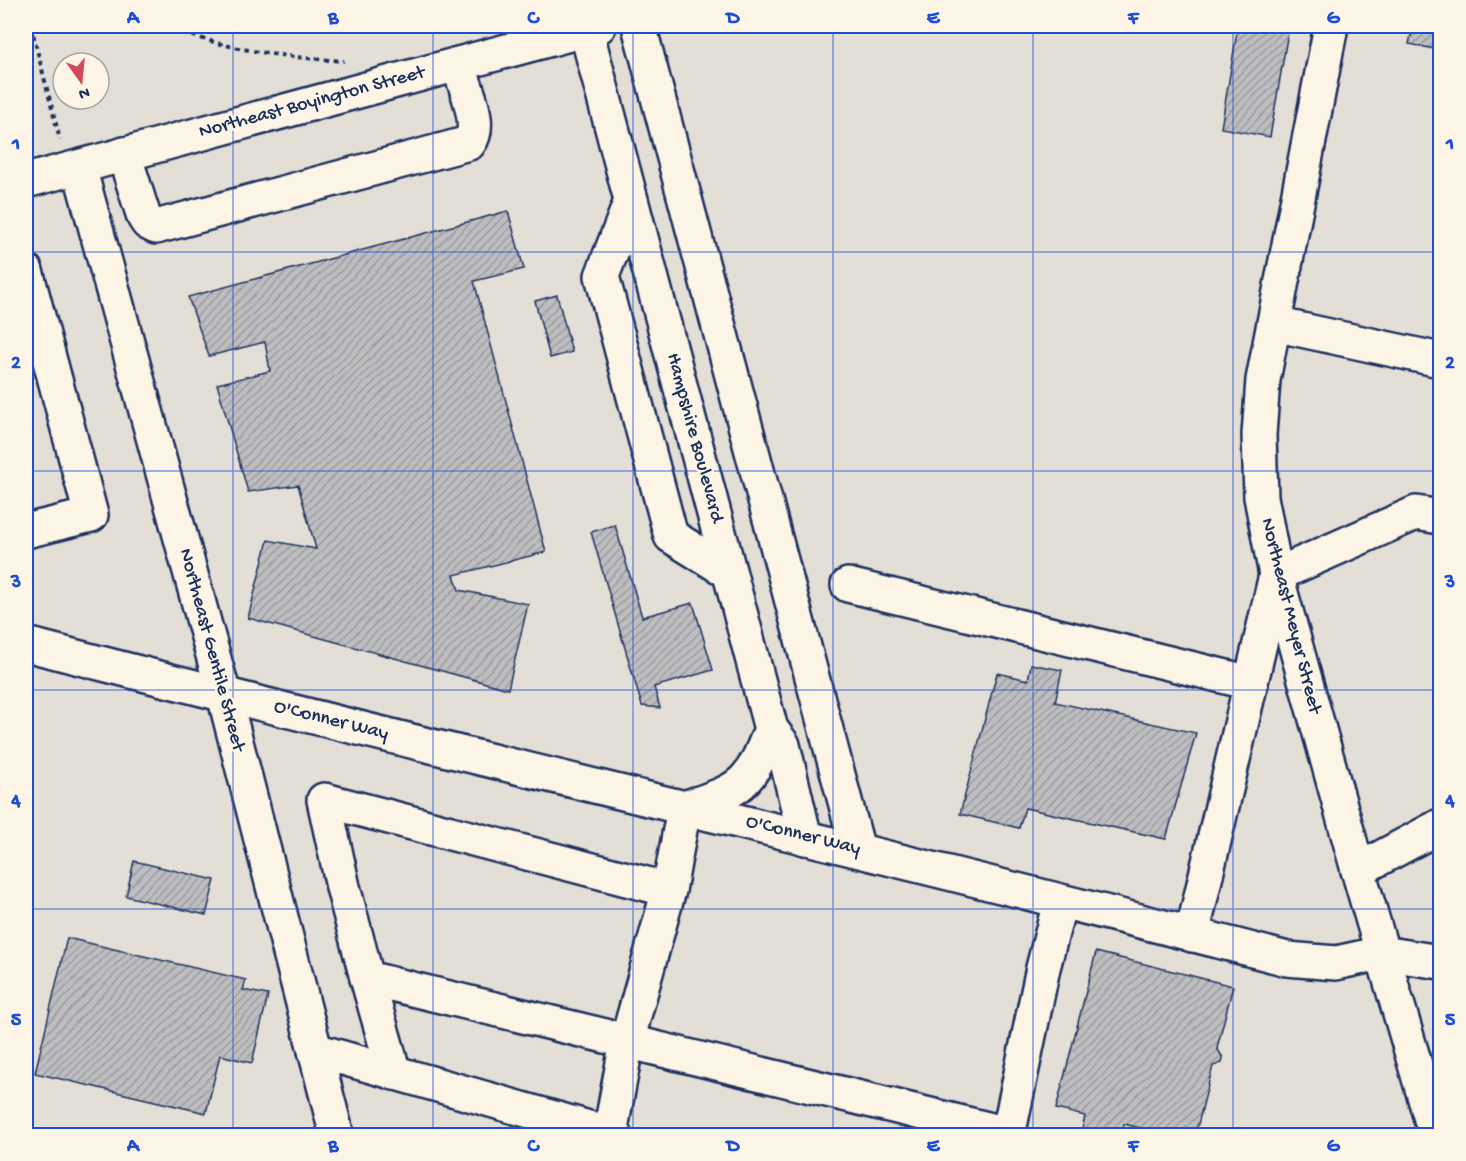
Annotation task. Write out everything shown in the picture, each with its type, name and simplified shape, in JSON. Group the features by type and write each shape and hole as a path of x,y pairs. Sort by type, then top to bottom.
{"street":[{"path":"639,26 858,849"},
{"name":"Northeast Meyer Street","path":"1331,26 1263,380 1259,435 1261,497 1276,575 1358,870 1436,1136"},
{"name":"Northeast Boyington Street","path":"26,181 590,27"},
{"name":"Hampshire Boulevard","path":"590,27 631,201 729,572 771,729 783,745 806,838"},
{"path":"124,154 144,217 148,223 156,226 469,143 475,136 475,123 458,63"},
{"name":"Northeast Gentile Street","path":"73,168 224,695 337,1136"},
{"path":"631,201 602,276 671,536 729,572"},
{"path":"26,271 91,515 26,531"},
{"path":"1274,324 1440,360"},
{"path":"634,394 730,370"},
{"path":"1192,935 1276,575 1416,513 1440,517"},
{"path":"848,585 1251,683"},
{"name":"O'Conner Way","path":"26,644 224,695 858,849 1287,958 1336,963 1382,953"},
{"path":"315,1050 613,1135 627,1041 669,890 684,807 720,796 736,788 749,777 757,765 771,729"},
{"path":"394,1073 343,887 324,800 669,890"},
{"path":"1358,870 1440,826"},
{"path":"367,978 1008,1135 1043,968 1060,902"},
{"path":"1382,953 1440,962"}],"path":[{"path":"31,26 73,168"},
{"path":"167,26 243,50 283,57 360,62 366,68 372,87"}],"shaded area":[{"path":"26,26 1440,26 1440,1135 26,1135"}],"building":[{"path":"1238,26 1289,26 1270,137 1221,128"},
{"path":"1413,26 1440,26 1440,50 1409,44"},
{"path":"508,211 524,269 474,281 546,552 454,575 459,590 528,604 508,689 248,618 268,540 316,549 298,485 248,492 217,384 270,371 265,342 209,356 188,297"},
{"path":"557,295 572,352 550,358 535,301"},
{"path":"615,525 642,617 693,603 713,670 654,687 660,708 642,706 591,532"},
{"path":"1031,664 1062,670 1055,702 1196,733 1166,839 1025,808 1019,828 960,814 997,673 1028,680"},
{"path":"134,861 215,880 206,915 126,896"},
{"path":"67,938 246,980 243,990 268,995 252,1063 220,1055 206,1113 35,1073"},
{"path":"1096,952 1233,986 1217,1048 1223,1058 1222,1063 1213,1066 1195,1136 1172,1136 1124,1124 1121,1136 1086,1136 1081,1134 1085,1116 1056,1109"}]}
